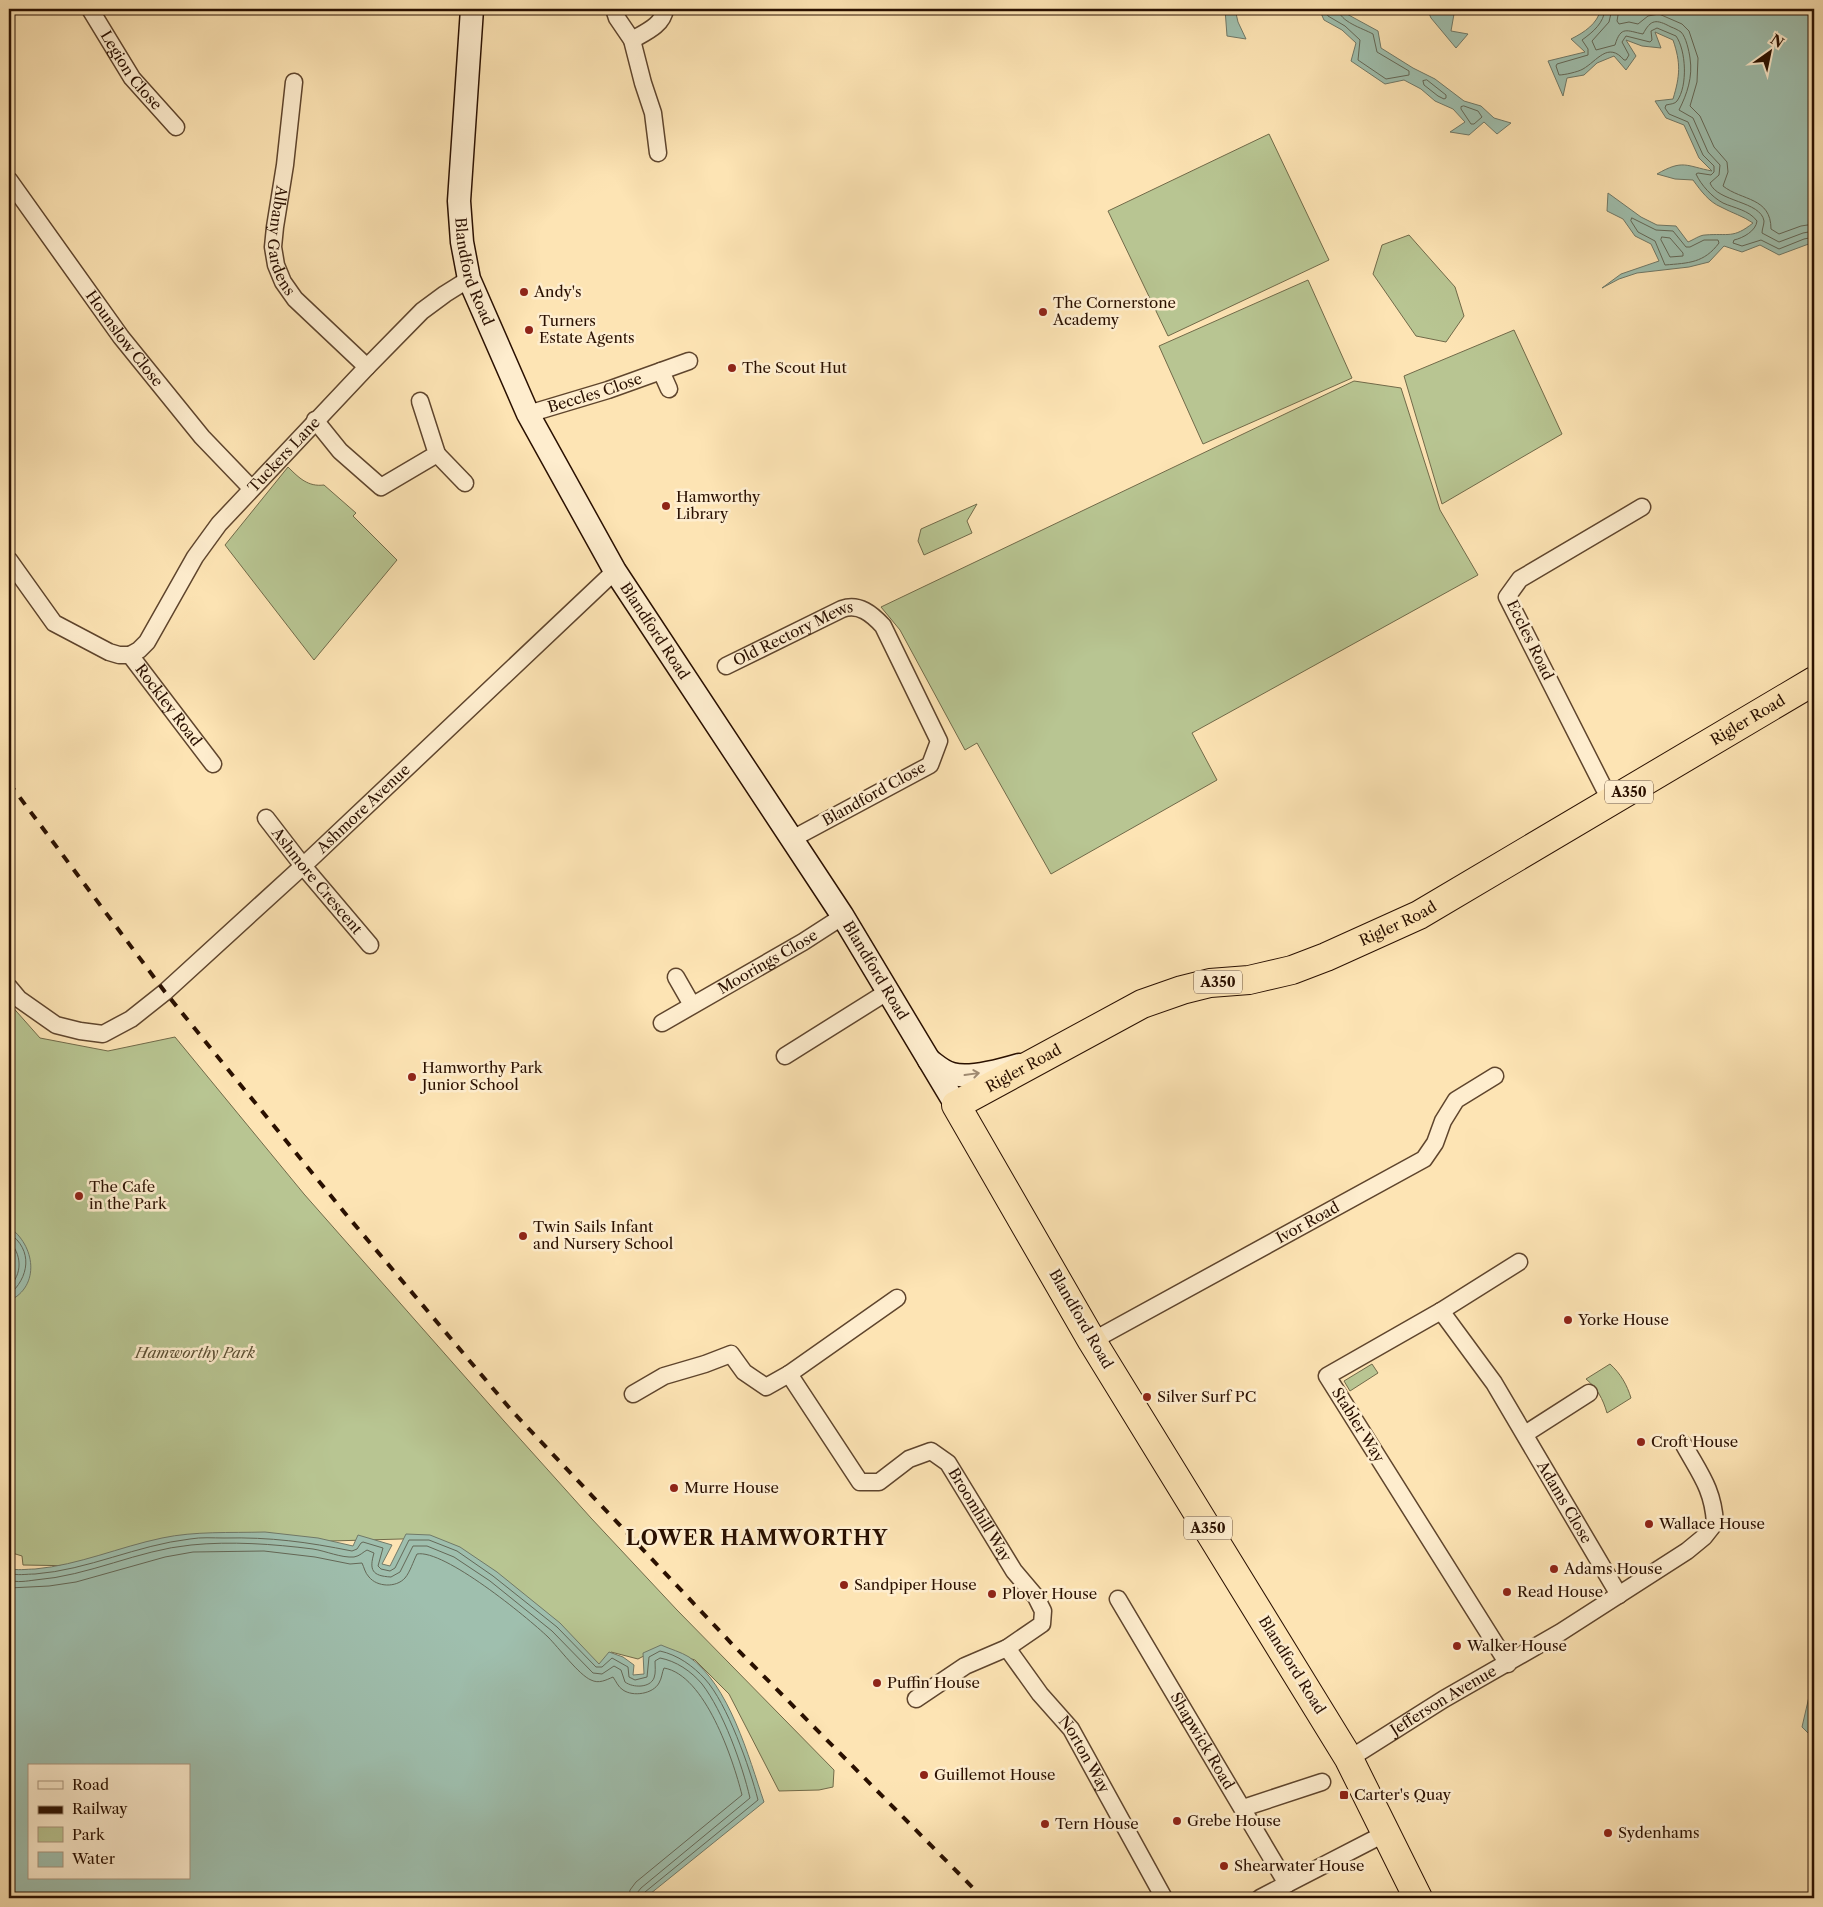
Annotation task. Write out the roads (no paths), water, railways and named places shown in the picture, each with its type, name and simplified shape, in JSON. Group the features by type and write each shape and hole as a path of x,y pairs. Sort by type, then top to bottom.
{"highway":[{"name":"Rigler Road","path":"956,1105 1142,1004 1210,983 1249,980 1284,972 1326,957 1419,915 1814,681"},
{"name":"Blandford Road","path":"956,1105 1092,1341 1349,1759 1418,1898"}],"main road":[{"name":"Blandford Road","path":"472,9 458,202 462,242 469,279 528,414 614,572 842,915 956,1105"},
{"path":"928,1059 944,1071 963,1075 1006,1069 1040,1059"}],"street":[{"name":"Legion Close","path":"90,9 132,78 176,127"},
{"path":"614,9 617,18 632,40 642,82 653,113 658,153"},
{"path":"632,40 663,19 665,9"},
{"name":"Albany Gardens","path":"294,82 285,165 273,240 276,265 283,282 295,299 367,366"},
{"name":"Hounslow Close","path":"9,180 121,337 202,437 251,488"},
{"name":"Tuckers Lane","path":"130,655 147,642 195,557 219,524 251,488 422,311 469,279"},
{"name":"Beccles Close","path":"528,414 608,390 689,361"},
{"name":"Beccles Close","path":"661,371 669,389"},
{"path":"420,401 437,454 465,483"},
{"path":"315,420 340,450 381,487 437,454"},
{"name":"Eccles Road","path":"1611,802 1507,597 1520,579 1642,507"},
{"name":"Rockley Road","path":"9,560 54,623 108,652 130,655 213,764"},
{"name":"Ashmore Avenue","path":"9,987 19,999 56,1025 104,1034 131,1019 165,992 303,866 614,572"},
{"name":"Old Rectory Mews","path":"726,666 842,609 854,607 862,609"},
{"name":"Blandford Close","path":"792,839 930,765 939,741 884,626 874,615 862,609"},
{"name":"Ashmore Crescent","path":"266,818 303,866 370,945"},
{"name":"Moorings Close","path":"662,1023 803,942 842,915"},
{"path":"676,978 692,1005"},
{"path":"784,1056 887,992"},
{"name":"Ivor Road","path":"1092,1341 1424,1159 1435,1143 1443,1121 1456,1100 1495,1076"},
{"name":"Stabler Way","path":"1508,1664 1327,1376 1441,1311 1519,1262"},
{"path":"633,1394 664,1376 731,1354 744,1372 766,1387 789,1374 897,1298"},
{"name":"Adams Close","path":"1441,1311 1494,1383 1620,1595"},
{"name":"Broomhill Way","path":"789,1374 860,1482 879,1482 909,1458 930,1451 948,1463 1014,1572 1036,1597 1043,1611 1042,1624 1007,1648"},
{"path":"1525,1434 1589,1393"},
{"name":"Jefferson Avenue","path":"1349,1759 1433,1706 1508,1664 1620,1595 1687,1551 1704,1537 1715,1523 1714,1504 1707,1485 1684,1445"},
{"name":"Shapwick Road","path":"1118,1599 1287,1884"},
{"path":"916,1699 965,1666 1007,1648"},
{"name":"Norton Way","path":"1007,1648 1040,1694 1071,1729 1164,1898"},
{"path":"1243,1808 1322,1782"},
{"path":"1260,1898 1386,1833"}],"water":[{"path":"1225,9 1235,9 1238,22 1246,39 1227,36"},
{"path":"1319,9 1341,9 1378,31 1381,48 1435,79 1464,101 1481,106 1494,118 1511,123 1497,134 1484,122 1469,135 1450,132 1465,122 1453,109 1435,101 1421,89 1404,80 1385,84 1351,61 1356,43 1342,30 1324,20"},
{"path":"1427,9 1444,9 1454,14 1451,31 1468,34 1456,48 1431,18"},
{"path":"1601,9 1814,9 1814,242 1779,255 1760,245 1742,252 1724,246 1709,262 1689,267 1637,273 1619,279 1602,288 1621,274 1659,261 1651,244 1635,236 1623,219 1607,211 1608,193 1641,217 1657,225 1676,226 1688,242 1703,235 1735,233 1753,223 1713,202 1693,180 1675,179 1657,174 1679,165 1712,171 1699,158 1684,125 1666,118 1655,101 1673,99 1679,70 1673,40 1655,32 1661,48 1642,46 1626,40 1636,56 1626,70 1614,56 1597,63 1584,75 1567,78 1563,96 1548,61 1585,52 1571,39 1590,27 1597,19"},
{"path":"9,1227 24,1244 29,1254 31,1265 30,1276 26,1286 9,1301"},
{"path":"265,1532 318,1538 353,1546 358,1535 392,1545 382,1564 390,1566 406,1534 430,1535 460,1547 497,1572 560,1623 599,1664 609,1652 623,1657 634,1665 633,1675 644,1674 643,1653 661,1645 689,1657 703,1669 726,1703 736,1723 764,1802 645,1898 9,1898 9,1568 22,1570 51,1567 162,1538 200,1533"},
{"path":"1814,1675 1814,1739 1802,1727"}],"railway":[{"path":"9,783 165,992 344,1212 512,1411 732,1644 983,1898"}],"place":[{"name":"Andy's","path":"524,292"},
{"name":"The Cornerstone Academy","path":"1043,312"},
{"name":"Turners Estate Agents","path":"529,330"},
{"name":"The Scout Hut","path":"732,368"},
{"name":"Hamworthy Library","path":"666,506"},
{"name":"Hamworthy Park Junior School","path":"412,1077"},
{"name":"The Cafe in the Park","path":"79,1196"},
{"name":"Twin Sails Infant and Nursery School","path":"523,1236"},
{"name":"Yorke House","path":"1568,1320"},
{"name":"Silver Surf PC","path":"1147,1397"},
{"name":"Croft House","path":"1641,1442"},
{"name":"Murre House","path":"674,1488"},
{"name":"Wallace House","path":"1649,1524"},
{"name":"Adams House","path":"1554,1569"},
{"name":"Sandpiper House","path":"844,1585"},
{"name":"Read House","path":"1507,1592"},
{"name":"Plover House","path":"992,1594"},
{"name":"Walker House","path":"1457,1646"},
{"name":"Puffin House","path":"877,1683"},
{"name":"Guillemot House","path":"924,1775"},
{"name":"Carter's Quay","path":"1344,1795"},
{"name":"Grebe House","path":"1177,1821"},
{"name":"Tern House","path":"1045,1824"},
{"name":"Sydenhams","path":"1608,1833"},
{"name":"Shearwater House","path":"1224,1866"}],"district":[{"name":"LOWER HAMWORTHY","path":"757,1538"}],"park label":[{"name":"Hamworthy Park","path":"195,1353"}]}
